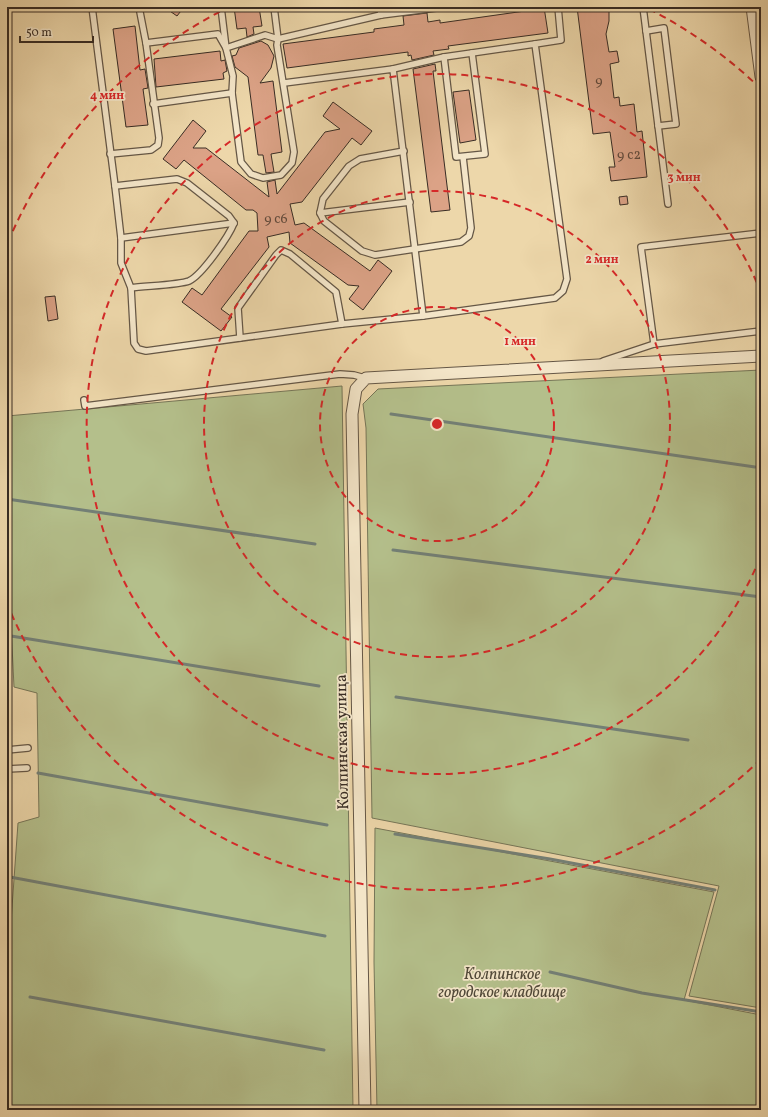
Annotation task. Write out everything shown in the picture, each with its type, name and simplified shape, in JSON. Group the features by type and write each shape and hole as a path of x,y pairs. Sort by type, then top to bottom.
{"street":[{"path":"752,7 761,77"},
{"path":"366,378 594,364 761,356"},
{"name":"Колпинская улица","path":"365,1110 352,414 356,389 366,378"}],"lane":[{"path":"92,7 121,238 121,263 131,288 134,343 138,348 146,351 342,324 423,316 555,298 563,291 567,279 535,44"},
{"path":"110,154 151,150 158,145 159,138 140,7"},
{"path":"221,7 226,48 233,76 232,92 242,162 251,174 263,178 281,175 292,163 294,152 277,45 278,39 274,7"},
{"path":"380,7 381,15"},
{"path":"226,48 265,35 278,39 381,15 442,7"},
{"path":"284,83 393,69 444,57 561,40 558,7"},
{"path":"643,7 668,204"},
{"path":"646,31 664,28 676,124 658,126"},
{"path":"146,43 218,34 226,48"},
{"path":"444,57 456,157 485,154 472,53"},
{"path":"393,69 423,316"},
{"path":"154,104 232,92"},
{"path":"404,151 360,159 349,166 323,200 320,212 324,221 362,252 375,255 416,250 461,242 469,236 471,228 463,157"},
{"path":"115,186 177,179 193,188 229,216 234,223"},
{"path":"320,212 410,202"},
{"path":"121,238 234,223"},
{"path":"131,288 189,281 200,272 231,231 234,223"},
{"path":"654,344 641,247 761,233"},
{"path":"240,338 238,308 281,250 290,254 336,292 342,324"},
{"path":"594,364 654,344 761,331"},
{"path":"84,400 85,406 340,374 366,378"},
{"path":"7,750 28,748"},
{"path":"7,769 27,768"}],"green space":[{"path":"761,370 761,1008 689,996 719,886 372,818 366,428 363,404 378,389"},
{"path":"342,386 353,1110 7,1110 7,978 18,823 39,817 37,693 14,687 7,541 7,416"},
{"name":"Колпинское городское кладбище","path":"375,828 714,892 684,1000 761,1015 761,1110 377,1110 374,962"}],"building":[{"path":"164,7 184,7 177,16"},
{"path":"234,7 259,7 262,26 253,27 254,34 247,37 246,28 237,29"},
{"path":"525,7 544,7 548,33 448,46 449,49 433,51 434,55 412,60 411,55 408,56 408,52 287,68 283,44 374,32 374,29 404,25 403,16 427,13 428,22 440,20 440,23 525,11"},
{"path":"577,7 609,7 609,21 606,34 609,52 617,51 619,62 610,64 614,98 619,97 620,106 634,104 637,132 642,131 647,177 611,181 609,167 615,167 610,132 593,134"},
{"path":"135,26 140,70 145,69 148,88 143,89 148,125 126,127 113,29"},
{"path":"261,41 268,45 274,56 271,68 260,83 273,81 282,152 271,154 274,172 266,173 263,155 258,155 248,77 235,67 232,56 236,55 239,48"},
{"path":"220,51 221,61 225,60 227,71 223,73 224,79 156,87 154,59"},
{"path":"435,64 436,71 433,71 450,210 431,212 413,69"},
{"path":"469,90 476,140 460,143 453,92"},
{"path":"333,102 372,131 361,145 352,138 302,202 290,204 295,225 304,223 370,271 378,260 392,271 363,310 349,299 359,286 348,285 290,243 289,232 267,237 269,247 221,309 232,317 221,331 182,302 192,288 202,295 249,231 258,231 257,213 253,210 246,210 184,160 176,169 163,159 193,120 206,131 193,148 206,148 269,197 267,182 275,180 277,194 325,132 340,129 323,116"},
{"path":"627,196 628,204 620,205 619,197"},
{"path":"55,296 58,319 48,321 45,297"}],"waterway":[{"path":"391,414 755,467"},
{"path":"7,499 315,544"},
{"path":"393,550 761,597"},
{"path":"11,636 319,686"},
{"path":"396,697 688,740"},
{"path":"38,773 327,825"},
{"path":"395,834 550,859 715,890"},
{"path":"10,877 325,936"},
{"path":"550,972 642,993 761,1012"},
{"path":"30,997 324,1050"}]}
